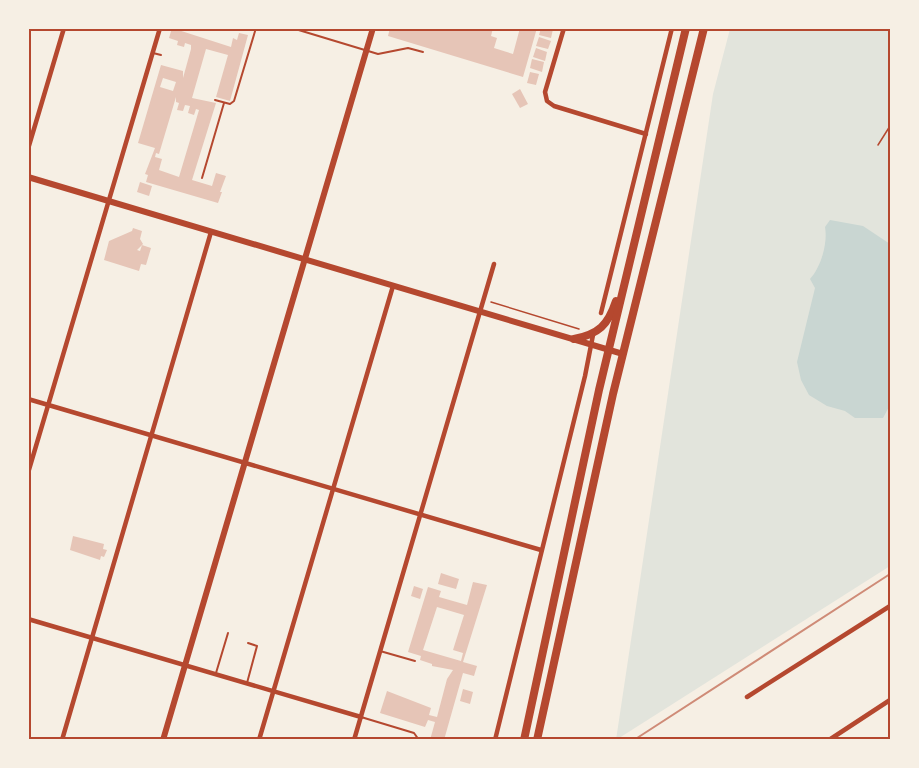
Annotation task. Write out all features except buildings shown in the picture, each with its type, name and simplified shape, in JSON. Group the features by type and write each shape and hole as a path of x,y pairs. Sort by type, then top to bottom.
{"main road":[{"path":"524,740 609,350 686,28"},
{"path":"537,740 623,354 704,28"},
{"path":"574,339 593,335 602,329 611,317 632,253"}],"street":[{"path":"28,149 64,28"},
{"path":"28,473 160,28"},
{"path":"163,740 374,28"},
{"path":"564,28 545,92 548,103 646,134"},
{"path":"601,313 672,28"},
{"path":"28,177 623,354"},
{"path":"62,740 211,232"},
{"path":"354,740 494,264"},
{"path":"259,740 393,286"},
{"path":"495,740 585,376 593,335"},
{"path":"28,399 541,550"},
{"path":"747,697 891,606"},
{"path":"28,619 361,717"},
{"path":"830,740 891,700"}],"lane":[{"path":"215,100 230,104 235,99 256,28"},
{"path":"292,28 381,54 408,48 423,52"},
{"path":"153,53 161,55"},
{"path":"202,178 224,103"},
{"path":"216,674 228,633"},
{"path":"247,683 257,646 248,643"},
{"path":"380,651 415,661"},
{"path":"361,717 414,733 419,740"}],"path":[{"path":"878,145 891,126"},
{"path":"491,302 586,330"}],"shaded area":[{"path":"730,29 890,29 890,566 616,740 713,94"},
{"path":"830,220 863,226 890,244 890,405 883,418 855,418 845,411 827,406 809,395 801,380 797,362 815,288 810,279 823,254 825,227"}],"railway":[{"path":"634,740 890,574"}]}
